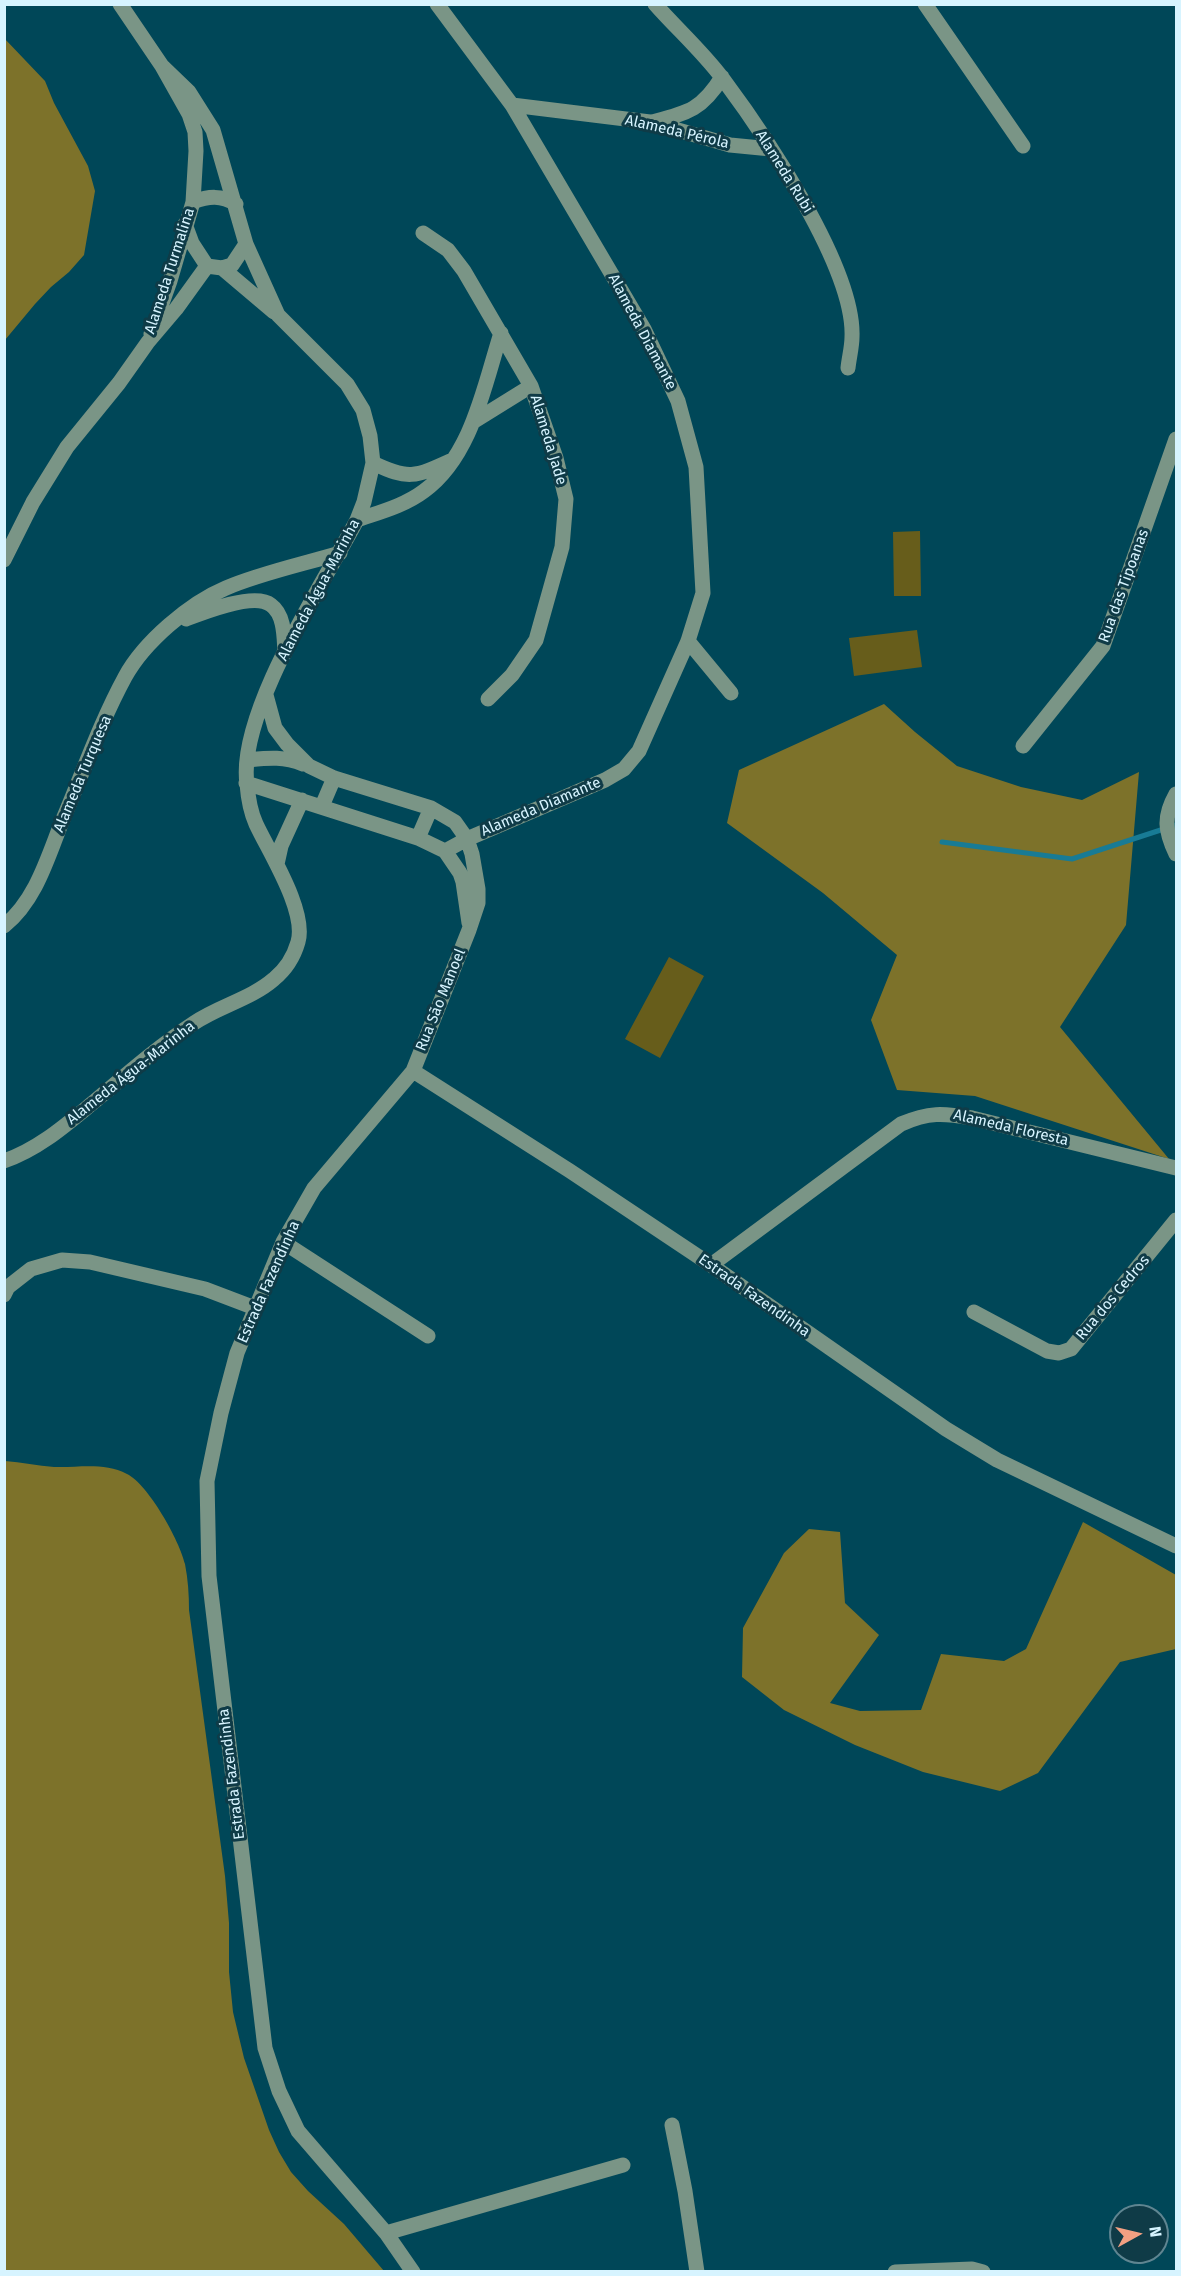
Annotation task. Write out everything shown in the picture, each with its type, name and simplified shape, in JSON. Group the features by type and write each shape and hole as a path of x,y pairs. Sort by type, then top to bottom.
{"street":[{"name":"Alameda Turmalina","path":"120,4 162,66 189,114 195,132 193,202 170,281 148,342"},
{"name":"Alameda Diamante","path":"437,4 512,105 644,329 678,401 696,467 702,593 688,641 639,751 624,769 605,780 467,839 445,851"},
{"name":"Alameda Rubi","path":"655,4 722,77 805,203 834,264 847,300 853,335 848,368"},
{"path":"925,4 1023,146"},
{"name":"Alameda Água-Marinha","path":"4,1161 47,1139 156,1050 196,1021 248,995 273,979 289,962 299,940 298,921 277,864 255,822 246,783 250,736 285,653 357,520 364,502 373,463 370,436 363,410 348,384 278,315 246,244 213,130 189,92 162,66"},
{"path":"650,122 680,115 702,104 722,77"},
{"name":"Alameda Pérola","path":"512,105 650,122 730,145 771,149"},
{"path":"193,202 217,197 226,198 236,204"},
{"path":"185,224 192,243 215,267 278,315"},
{"name":"Alameda Jade","path":"423,233 448,250 464,271 531,387 556,458 566,499 561,548 536,640 512,675 488,699"},
{"path":"215,267 232,265 246,244"},
{"name":"Alameda Turmalina","path":"4,560 33,502 67,447 119,383 148,342 215,267"},
{"path":"357,520 402,504 424,492 438,479 474,422 501,333"},
{"path":"474,422 531,387"},
{"name":"Rua das Tipoanas","path":"1023,746 1104,646 1176,439"},
{"path":"373,463 395,474 409,475 425,472 452,460"},
{"name":"Alameda Turquesa","path":"4,926 16,917 34,890 125,675 152,641 202,600 228,587 340,553"},
{"name":"Alameda Turquesa","path":"169,626 202,613 260,600 272,605 280,617 284,630 285,653"},
{"path":"688,641 731,693"},
{"name":"Alameda Diamante","path":"266,695 275,728 309,766"},
{"name":"Alameda Diamante","path":"247,760 288,758 334,778 431,808 455,822 467,839"},
{"path":"322,806 334,778"},
{"path":"246,783 418,838 445,851"},
{"path":"1176,794 1169,807 1166,834 1176,854"},
{"path":"277,864 281,846 302,800"},
{"path":"418,838 431,808"},
{"name":"Rua São Manoel","path":"413,1071 470,930 478,903 472,854 467,839"},
{"name":"Rua São Manoel","path":"445,851 460,873 463,882 470,930"},
{"name":"Estrada Fazendinha","path":"413,2271 386,2233 298,2131 279,2091 265,2048 209,1576 207,1481 221,1413 237,1353 283,1242 314,1188 413,1071 570,1171 711,1265 826,1347 997,1460 1176,1546"},
{"name":"Alameda Floresta","path":"711,1265 901,1124 921,1115 944,1113 972,1118 1176,1168"},
{"name":"Rua dos Cedros","path":"974,1312 1047,1351 1059,1353 1071,1349 1176,1220"},
{"path":"283,1242 428,1336"},
{"path":"4,1295 8,1287 31,1269 62,1260 90,1262 205,1288 255,1308"},
{"path":"672,2126 697,2271"},
{"path":"386,2233 623,2165"},
{"path":"895,2271 972,2269 983,2271"}],"shaded area":[{"path":"4,38 45,81 54,103 88,166 95,191 84,255 35,304 5,340"},
{"path":"920,531 921,596 894,596 893,532"},
{"path":"917,630 922,667 854,676 849,638"},
{"path":"884,704 957,766 1021,787 1082,800 1139,772 1126,925 1060,1027 1169,1159 975,1096 897,1090 871,1020 897,955 823,893 727,823 739,770"},
{"path":"669,957 704,976 660,1058 625,1039"},
{"path":"5,1461 54,1467 100,1467 127,1474 144,1489 153,1501 177,1542 187,1575 189,1610 225,1876 233,2012 244,2058 269,2130 291,2172 344,2224 384,2271 5,2271"},
{"path":"1083,1522 1176,1575 1176,1649 1120,1662 1038,1773 1000,1791 923,1772 855,1745 784,1710 742,1677 743,1628 784,1553 809,1529 840,1532 845,1603 879,1635 830,1703 860,1711 921,1710 941,1654 1004,1661 1026,1649"}],"waterway":[{"path":"942,842 1072,859 1176,825"}]}
